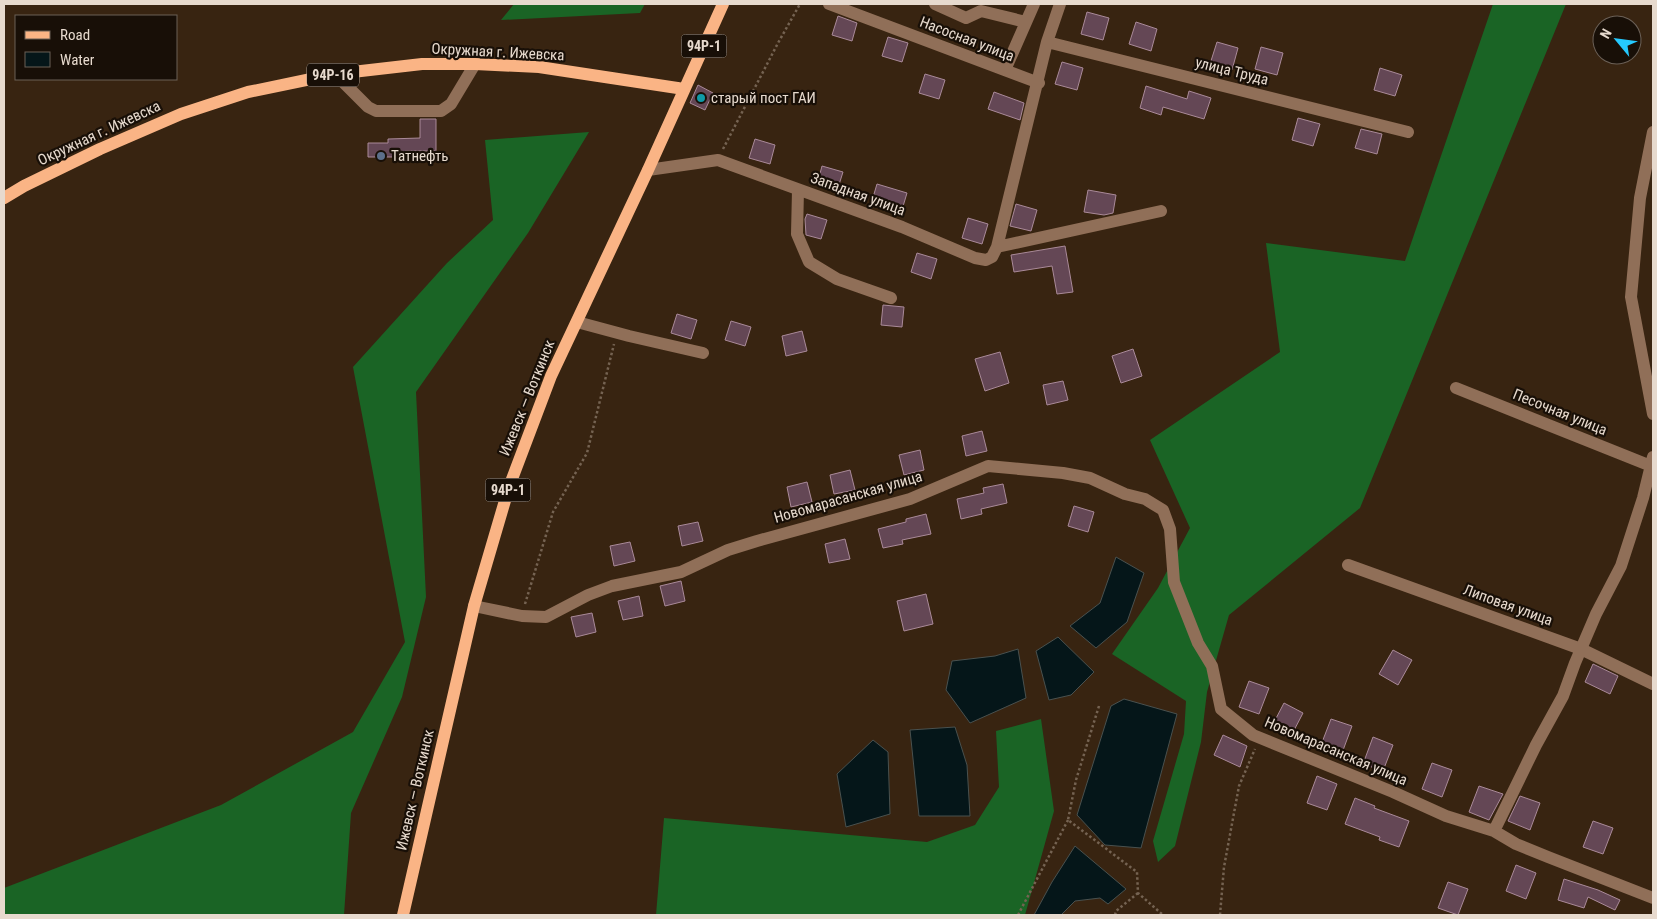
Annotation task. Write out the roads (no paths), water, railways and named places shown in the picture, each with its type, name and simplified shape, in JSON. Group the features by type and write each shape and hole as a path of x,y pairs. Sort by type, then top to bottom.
{"main road":[{"name":"Ижевск — Воткинск","path":"403,915 474,606 509,487 551,376 648,170 723,4"},
{"name":"Окружная г. Ижевска","path":"4,198 24,186 100,149 181,114 248,92 335,74 422,64 475,64 540,67 684,89"}],"street":[{"name":"Насосная улица","path":"829,4 1038,83"},
{"path":"935,4 966,18 981,10 1026,22"},
{"path":"1006,70 1034,4"},
{"path":"1060,4 1048,42 997,247 1161,211"},
{"name":"улица Труда","path":"1048,42 1408,132"},
{"path":"335,74 368,107 376,111 440,111 452,104 475,64"},
{"path":"1653,132 1640,198 1631,297 1653,414"},
{"name":"Западная улица","path":"648,170 718,160 902,227 975,258 986,260 992,257 997,247"},
{"path":"798,190 797,234 809,262 837,279 891,298"},
{"path":"576,322 703,353"},
{"name":"Песочная улица","path":"1456,388 1652,461"},
{"path":"1494,831 1536,745 1563,696 1596,614 1620,566 1643,498 1652,461"},
{"name":"Новомарасанская улица","path":"474,606 522,616 546,617 588,595 612,586 682,572 728,550 910,499 988,466 1063,473 1090,478 1125,494 1145,499 1163,510 1170,529 1174,582 1198,643 1212,666 1221,709 1254,734 1446,816 1494,831 1516,844 1653,898"},
{"name":"Липовая улица","path":"1348,565 1581,649 1653,684"}],"water":[{"path":"1116,557 1144,573 1127,622 1096,648 1070,626 1100,603"},
{"path":"1058,637 1094,672 1071,695 1049,700 1036,651"},
{"path":"1018,649 1026,698 970,723 946,690 952,661 995,656"},
{"path":"1124,699 1177,714 1141,848 1105,845 1077,815 1111,706"},
{"path":"955,727 967,765 970,816 919,816 910,730"},
{"path":"873,740 888,752 890,814 846,827 837,774"},
{"path":"1075,846 1126,889 1108,904 1100,898 1075,901 1062,915 1034,915 1052,882"}],"place":[{"name":"старый пост ГАИ","path":"701,98"},
{"name":"Татнефть","path":"381,156"}]}
